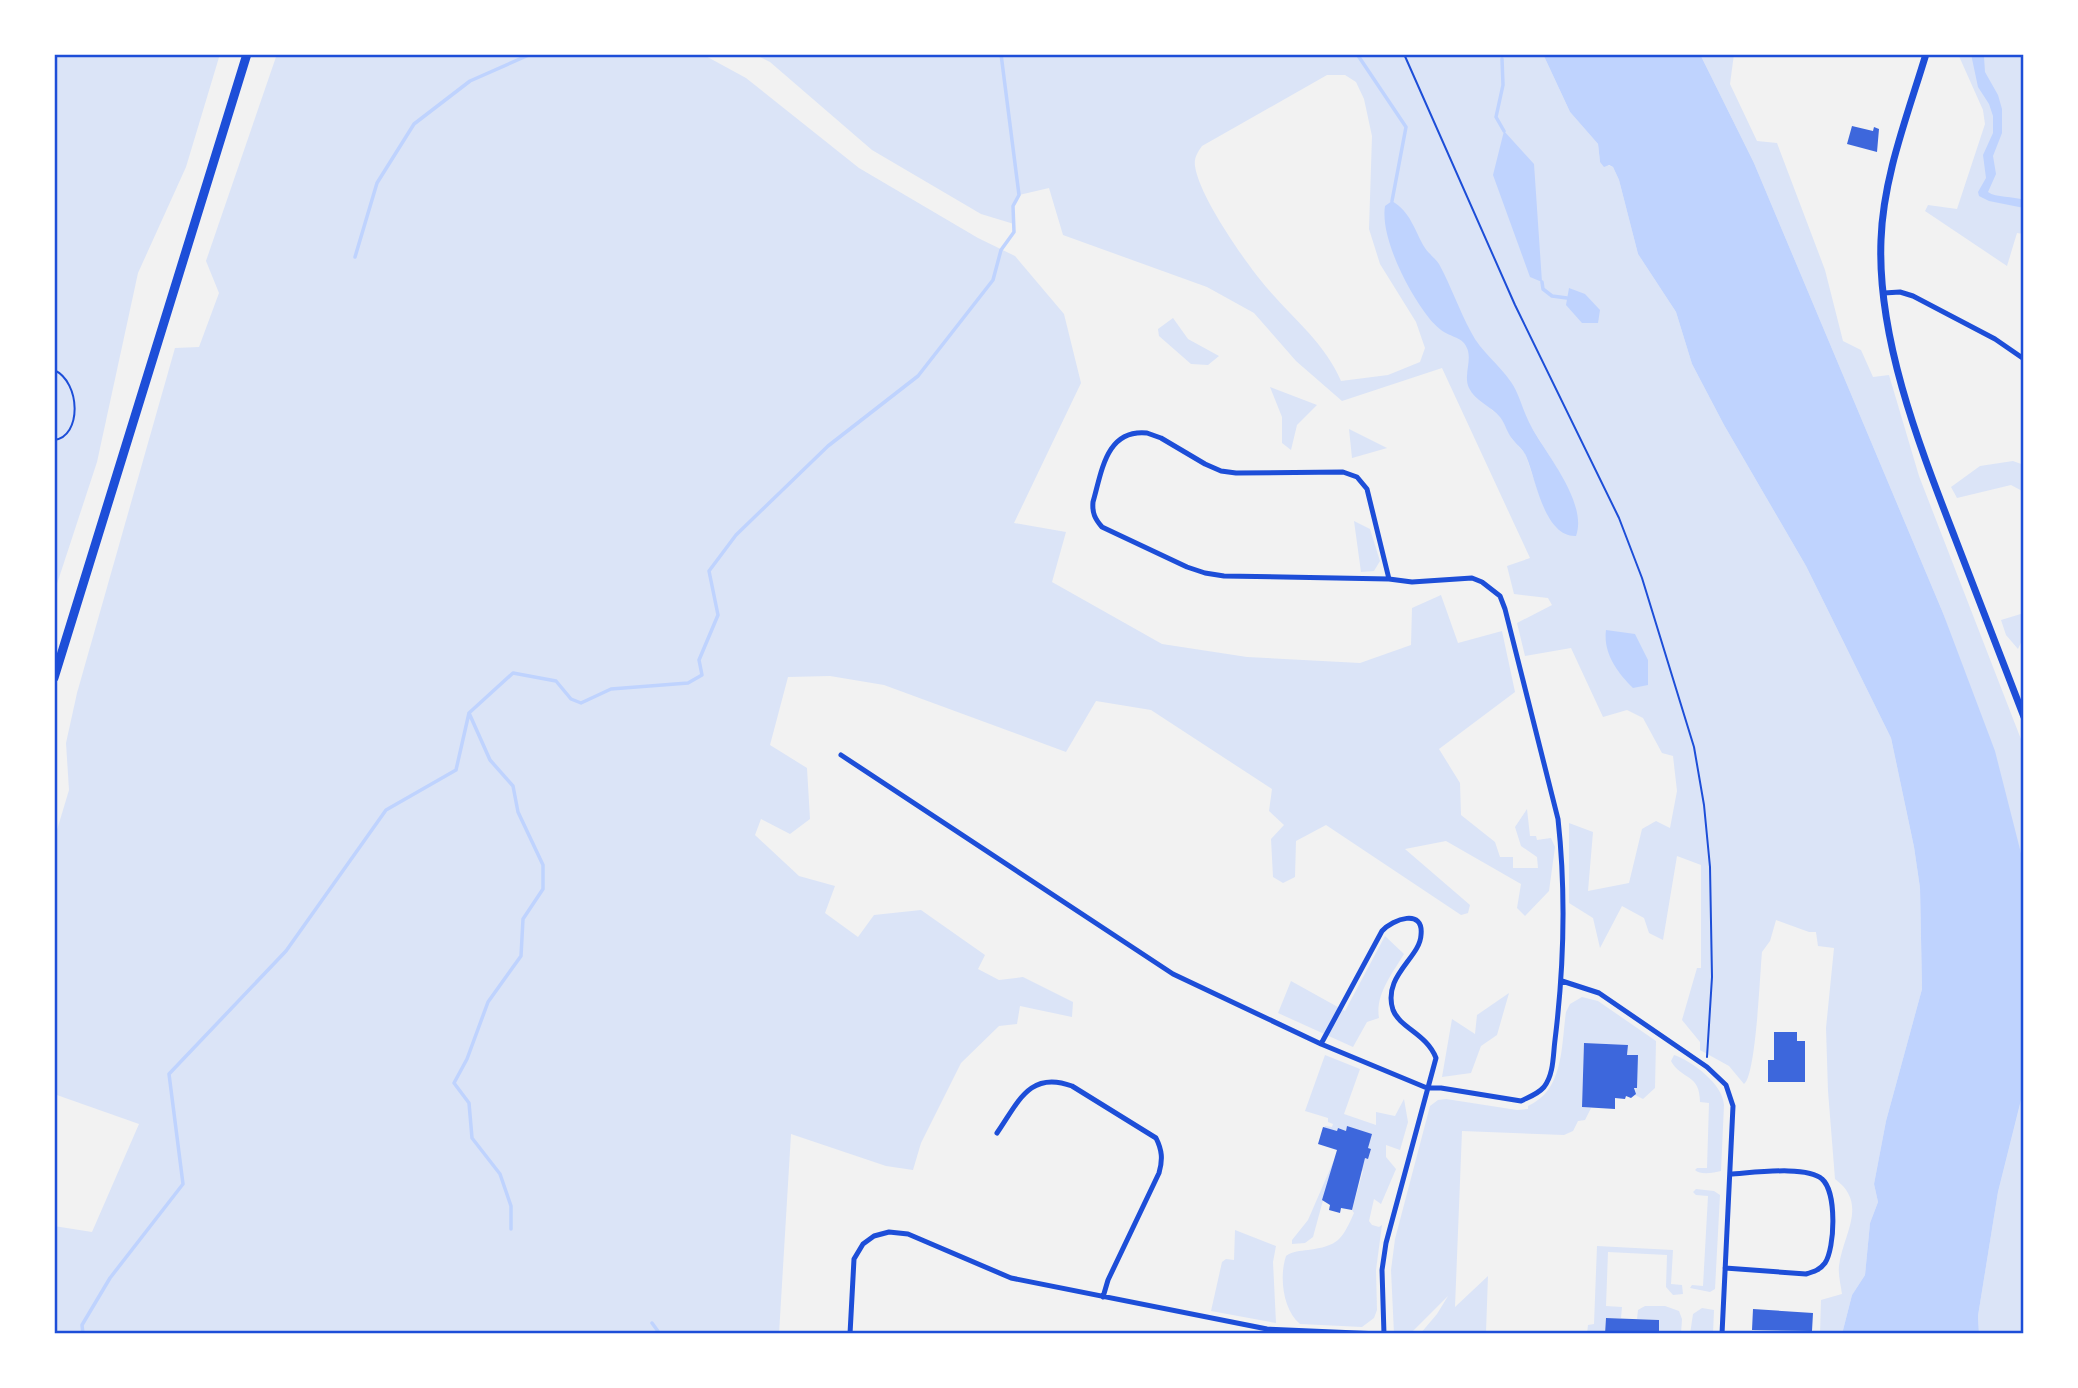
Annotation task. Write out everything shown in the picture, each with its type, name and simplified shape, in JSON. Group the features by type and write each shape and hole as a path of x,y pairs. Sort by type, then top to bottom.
{"highway":[{"path":"54,678 247,54"}],"main road":[{"path":"1926,54 1891,172 1884,206 1881,242 1884,293 1900,373 1931,476 2024,717"}],"street":[{"path":"1884,293 1900,292 1913,296 1995,339 2024,359"},
{"path":"841,755 1173,974 1321,1044 1426,1088 1521,1101 1533,1096 1544,1086 1551,1072 1562,981 1562,853 1558,819 1500,596 1472,578 1412,582 1389,579 1224,576 1205,573 1102,527 1092,511 1093,502 1111,447 1122,436 1135,432 1147,433 1221,471 1343,472 1357,477 1367,489 1389,579"},
{"path":"850,1334 854,1259 863,1244 874,1236 888,1232 908,1234 1011,1278 1103,1297 1267,1329 1382,1334 1382,1270 1386,1243 1436,1058 1432,1048 1398,1018 1392,1000 1397,975 1420,940 1422,932 1418,923 1410,918 1400,918 1382,931 1321,1044"},
{"path":"1562,981 1599,993 1707,1067 1726,1085 1732,1100 1722,1334"},
{"path":"996,1133 1027,1090 1041,1082 1057,1080 1072,1086 1156,1138 1161,1148 1160,1173 1108,1280 1103,1297"},
{"path":"1726,1268 1815,1272 1824,1264 1830,1251 1833,1209 1831,1194 1822,1179 1806,1172 1730,1174"}],"path":[{"path":"1404,54 1516,305 1619,518 1642,578 1690,734 1704,805 1710,867 1712,976 1707,1067"},
{"path":"54,370 65,377 72,390 75,410 74,419 63,437 54,440"}],"shaded area":[{"path":"54,54 220,54 186,167 138,273 97,462 54,593"},
{"path":"277,54 702,54 746,78 859,168 978,238 1015,256 1064,314 1081,383 1014,523 1066,532 1052,582 1162,644 1247,657 1360,663 1411,645 1412,608 1441,595 1458,643 1502,631 1515,692 1439,749 1460,783 1461,815 1495,842 1500,857 1513,857 1513,868 1538,868 1537,857 1521,846 1515,827 1527,809 1530,836 1536,836 1537,840 1551,838 1555,847 1549,891 1525,916 1517,908 1521,884 1446,841 1405,849 1470,905 1468,913 1461,915 1326,825 1296,841 1295,877 1283,883 1273,877 1271,839 1284,825 1269,811 1272,789 1151,710 1096,701 1066,752 884,685 830,676 788,677 770,745 807,768 810,819 790,834 761,819 755,835 799,876 835,886 825,913 858,937 874,915 921,910 985,955 978,969 999,980 1023,977 1073,1002 1072,1017 1020,1006 1017,1024 999,1026 961,1063 921,1143 913,1170 886,1166 791,1134 779,1334 54,1334 54,1226 92,1232 139,1124 54,1094 54,840 69,790 66,743 77,693 175,348 199,347 219,293 206,261"},
{"path":"754,54 1543,54 1570,112 1598,144 1600,162 1613,167 1619,180 1638,254 1676,312 1692,364 1724,425 1806,566 1891,738 1920,888 1922,989 1886,1121 1874,1184 1878,1202 1870,1223 1865,1275 1852,1295 1842,1334 1820,1334 1821,1300 1842,1294 1839,1266 1852,1209 1851,1199 1835,1179 1828,1091 1826,1028 1834,948 1818,946 1816,932 1776,920 1770,941 1762,952 1752,1063 1744,1084 1729,1066 1700,1050 1700,1042 1682,1020 1697,968 1701,968 1701,865 1677,856 1663,940 1649,933 1644,918 1622,906 1600,948 1593,918 1569,903 1569,823 1593,832 1588,891 1629,883 1642,829 1656,821 1670,828 1677,791 1673,756 1662,753 1643,718 1627,710 1603,717 1571,648 1525,656 1517,623 1552,605 1548,598 1514,594 1507,566 1530,558 1442,368 1342,401 1296,361 1254,313 1207,287 1063,235 1049,188 1019,195 1013,206 1014,224 981,214 872,150 770,62","holes":["1327,75 1345,75 1356,82 1364,99 1372,136 1369,229 1380,264 1416,322 1425,348 1420,362 1388,375 1341,381 1325,352 1258,277 1231,239 1204,192 1195,163 1202,146","1470,363 1530,425 1557,468 1540,497 1525,453 1512,439 1501,417 1492,410 1467,375"]},
{"path":"1700,54 1734,54 1730,84 1757,141 1777,143 1825,270 1843,341 1861,350 1873,377 1889,375 1919,476 2024,747 2024,865 2009,811 1943,613 1754,163"},
{"path":"1958,54 2024,54 2024,234 2017,233 2007,266 1925,211 1928,205 1957,209 1985,124 1983,110"},
{"path":"1173,318 1188,339 1219,356 1208,365 1191,364 1159,336 1158,329"},
{"path":"1270,387 1317,405 1297,425 1291,450 1282,443 1282,417"},
{"path":"1349,429 1387,448 1352,458"},
{"path":"2013,461 2024,465 2024,492 2011,485 1957,498 1951,487 1980,466"},
{"path":"1354,521 1370,529 1380,561 1374,571 1361,572"},
{"path":"2024,613 2024,636 2018,649 2006,635 2001,620"},
{"path":"1385,936 1404,954 1382,993 1379,1018 1367,1022 1353,1047 1278,1013 1291,981 1345,1011"},
{"path":"1509,993 1497,1035 1481,1046 1471,1073 1442,1077 1452,1019 1475,1034 1477,1015"},
{"path":"1582,997 1598,1001 1656,1041 1655,1088 1643,1099 1635,1095 1637,1055 1627,1055 1628,1045 1584,1043 1582,1107 1591,1108 1585,1120 1578,1121 1573,1131 1564,1135 1462,1131 1455,1307 1488,1276 1486,1332 1490,1334 1420,1334 1448,1296 1410,1334 1394,1334 1391,1270 1395,1239 1430,1106 1438,1100 1446,1099 1517,1110 1528,1109 1528,1106 1540,1099 1555,1078 1566,1012 1570,1004"},
{"path":"1325,1055 1360,1069 1344,1114 1376,1125 1376,1112 1395,1116 1404,1099 1408,1122 1400,1150 1386,1145 1386,1157 1396,1169 1381,1204 1374,1199 1369,1221 1372,1225 1382,1225 1376,1270 1377,1310 1374,1318 1362,1327 1300,1324 1294,1318 1284,1293 1286,1256 1333,1244 1346,1230 1354,1213 1352,1210 1363,1171 1361,1170 1371,1150 1368,1148 1371,1134 1347,1127 1346,1131 1324,1128 1332,1127 1333,1124 1328,1122 1328,1118 1305,1111"},
{"path":"1674,1055 1705,1074 1722,1097 1724,1105 1721,1171 1703,1173 1695,1170 1707,1168 1709,1103 1700,1102 1697,1086 1671,1061"},
{"path":"2024,1088 2024,1334 1979,1334 1978,1316 1998,1192"},
{"path":"1334,1160 1313,1237 1305,1243 1292,1244 1292,1240 1308,1220"},
{"path":"1696,1189 1714,1191 1720,1195 1715,1289 1710,1292 1690,1288 1692,1285 1703,1286 1708,1196 1696,1195 1693,1192"},
{"path":"1235,1230 1276,1246 1273,1262 1276,1323 1211,1311 1222,1262 1226,1259 1234,1260"},
{"path":"1597,1246 1673,1250 1671,1284 1682,1285 1683,1294 1673,1295 1666,1287 1667,1255 1608,1252 1606,1306 1622,1307 1621,1318 1606,1318 1605,1334 1587,1334 1588,1325 1594,1324"},
{"path":"1645,1306 1665,1306 1679,1311 1682,1319 1681,1334 1659,1334 1659,1320 1637,1319 1638,1310"},
{"path":"1702,1308 1714,1310 1713,1334 1690,1334 1693,1314"}],"water":[{"path":"1543,54 1700,54 1754,163 1943,613 1995,751 2024,865 2024,1088 1998,1192 1978,1316 1979,1334 1842,1334 1852,1295 1865,1275 1870,1223 1878,1202 1874,1184 1886,1121 1922,989 1920,888 1891,738 1806,566 1724,425 1692,364 1676,312 1638,254 1619,180 1613,167 1604,167 1600,162 1598,144 1570,112"},
{"path":"1971,54 1984,57 1985,72 1998,95 2002,109 2002,133 1993,156 1996,174 1988,192 2024,200 2024,208 1989,201 1979,196 1978,192 1986,178 1983,155 1993,133 1993,116 1978,87"},
{"path":"1504,131 1534,164 1542,282 1530,277 1493,175"},
{"path":"1392,201 1408,216 1425,248 1439,264 1475,339 1514,387 1531,426 1571,494 1578,523 1576,536 1565,534 1556,527 1543,505 1525,454 1500,417 1469,388 1467,347 1461,340 1444,332 1432,322 1405,280 1387,233 1385,206"},
{"path":"1569,288 1585,294 1600,310 1598,323 1582,323 1566,305"},
{"path":"1606,630 1635,634 1648,660 1648,685 1633,688 1612,662 1607,647"}],"building":[{"path":"1852,126 1873,131 1874,127 1879,129 1877,152 1847,144"},
{"path":"1774,1032 1797,1032 1797,1041 1805,1041 1805,1082 1768,1082 1768,1060 1774,1060"},
{"path":"1584,1043 1628,1045 1627,1055 1638,1055 1637,1088 1634,1088 1636,1094 1631,1098 1615,1098 1615,1109 1582,1107"},
{"path":"1347,1126 1372,1134 1368,1148 1371,1149 1368,1159 1365,1158 1352,1210 1341,1208 1340,1213 1329,1210 1330,1205 1322,1200 1337,1150 1318,1144 1323,1127 1346,1131"},
{"path":"1753,1309 1813,1313 1812,1331 1752,1330"},
{"path":"1606,1318 1659,1320 1659,1334 1605,1334"}],"waterway":[{"path":"355,257 377,183 414,124 470,81 531,54"},
{"path":"83,1334 82,1325 110,1278 183,1184 169,1074 286,951 386,810 456,770 469,713 513,673 556,681 571,699 581,703 611,689 688,683 702,675 699,660 718,615 709,571 736,535 828,446 918,376 993,280 1001,250 1014,232 1013,206 1019,195 1001,54"},
{"path":"1357,54 1406,127 1392,201"},
{"path":"1502,59 1503,85 1496,117 1504,131"},
{"path":"1542,282 1543,289 1552,296 1567,298"},
{"path":"469,713 490,760 513,786 518,812 543,865 543,889 523,919 521,956 488,1002 467,1059 454,1083 469,1103 472,1138 500,1174 511,1206 511,1229"},
{"path":"652,1323 660,1334"}]}
